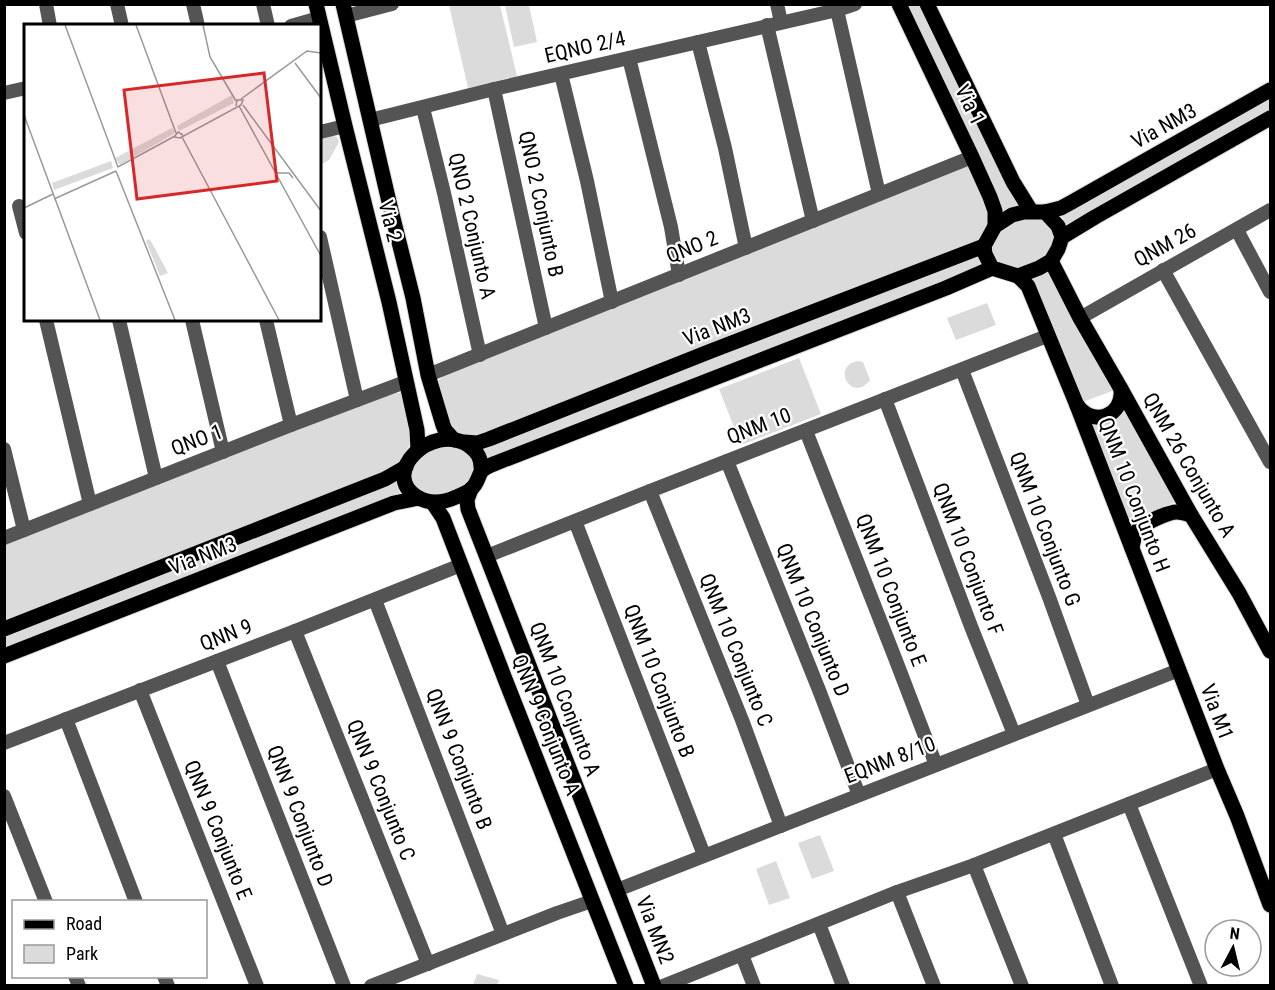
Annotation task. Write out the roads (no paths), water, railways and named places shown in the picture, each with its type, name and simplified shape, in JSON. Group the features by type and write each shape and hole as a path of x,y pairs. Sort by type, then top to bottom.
{"main road":[{"name":"Via 1","path":"899,4 972,157 995,212 995,226"},
{"name":"Via 1","path":"927,4 1013,182 1038,212"},
{"name":"Via 2","path":"344,10 413,298 428,375 443,426 459,441"},
{"name":"Via 2","path":"318,11 389,302 417,430 418,449"},
{"name":"Via NM3","path":"1038,212 1061,208 1270,90"},
{"path":"1062,237 1270,118"},
{"path":"992,268 984,246 995,226 1018,213 1038,212 1058,226 1062,237 1052,261 1018,276"},
{"name":"Via NM3","path":"459,441 477,443 489,439 984,246"},
{"path":"1052,261 1080,318"},
{"path":"481,472 496,463 992,268 1018,276 1028,286 1047,336"},
{"path":"389,302 397,308 406,307 413,298"},
{"name":"QNM 26 Conjunto A","path":"1080,318 1191,515 1239,593 1266,631 1270,651"},
{"path":"395,332 403,324 411,323 419,326"},
{"name":"QNM 10 Conjunto H","path":"1047,336 1076,403 1179,670"},
{"path":"1076,403 1086,415 1103,417 1112,413 1119,405 1121,389"},
{"path":"461,565 443,518 426,500 409,491 405,485 406,467 418,449 435,441 442,439 459,441 474,449 482,461 481,472 467,500 468,509 487,556"},
{"name":"Via NM3","path":"4,628 385,479 406,467"},
{"path":"426,500 455,498 471,489"},
{"name":"Via NM3","path":"4,656 394,503 426,500"},
{"path":"1132,548 1137,531 1149,523 1171,513 1183,512 1191,515"},
{"name":"QNM 10 Conjunto A","path":"487,556 617,890"},
{"name":"QNN 9 Conjunto A","path":"461,565 592,901"},
{"name":"Via M1","path":"1179,670 1270,905"},
{"path":"505,679 528,714 555,787 559,790 570,788 572,783 570,771"},
{"path":"559,815 561,807 571,804 576,806 599,864 622,904"},
{"name":"Via MN2","path":"617,890 654,986"},
{"path":"592,901 626,986"}],"street":[{"path":"46,4 51,24"},
{"path":"117,4 122,24"},
{"path":"193,4 198,24"},
{"path":"263,4 268,24"},
{"path":"344,10 374,9 392,4"},
{"path":"777,4 774,24 813,221"},
{"name":"EQNO 2/4","path":"370,120 855,4"},
{"path":"837,10 879,194"},
{"path":"295,24 318,11"},
{"path":"698,42 725,148 746,248"},
{"path":"629,58 671,226 679,275"},
{"path":"561,74 587,180 612,302"},
{"path":"4,93 24,88"},
{"name":"QNO 2 Conjunto B","path":"494,89 546,328"},
{"name":"QNO 2 Conjunto A","path":"423,108 480,355"},
{"path":"321,132 345,126"},
{"name":"QNO 2","path":"428,375 972,157"},
{"path":"4,208 22,205"},
{"name":"QNM 26","path":"1080,318 1270,210"},
{"path":"1237,230 1270,292"},
{"path":"321,241 357,399"},
{"path":"1163,270 1270,462"},
{"path":"46,321 90,504"},
{"path":"119,321 156,478"},
{"path":"192,321 223,452"},
{"path":"266,321 291,425"},
{"name":"QNM 10","path":"487,556 1047,336"},
{"name":"QNM 10 Conjunto G","path":"962,370 1088,705"},
{"name":"QNO 1","path":"4,538 405,382"},
{"name":"QNM 10 Conjunto F","path":"885,399 1014,734"},
{"name":"QNM 10 Conjunto E","path":"806,431 936,765"},
{"path":"4,449 24,530"},
{"name":"QNM 10 Conjunto D","path":"727,461 859,795"},
{"name":"QNM 10 Conjunto C","path":"650,491 742,720 781,826"},
{"name":"QNM 10 Conjunto B","path":"575,521 704,855"},
{"name":"QNN 9","path":"4,743 461,565"},
{"name":"QNN 9 Conjunto B","path":"375,600 503,934"},
{"name":"QNN 9 Conjunto C","path":"295,631 428,964"},
{"name":"QNN 9 Conjunto D","path":"217,661 344,986"},
{"name":"EQNM 8/10","path":"617,890 1179,670"},
{"name":"QNN 9 Conjunto E","path":"140,690 257,986"},
{"path":"66,719 135,900"},
{"path":"663,986 897,892 974,865 1217,770"},
{"path":"4,796 45,900"},
{"path":"1130,804 1201,986"},
{"path":"1054,834 1112,986"},
{"path":"974,865 1022,986"},
{"path":"897,892 934,986"},
{"path":"371,986 592,901"},
{"path":"819,924 843,986"},
{"path":"742,955 754,986"}]}
